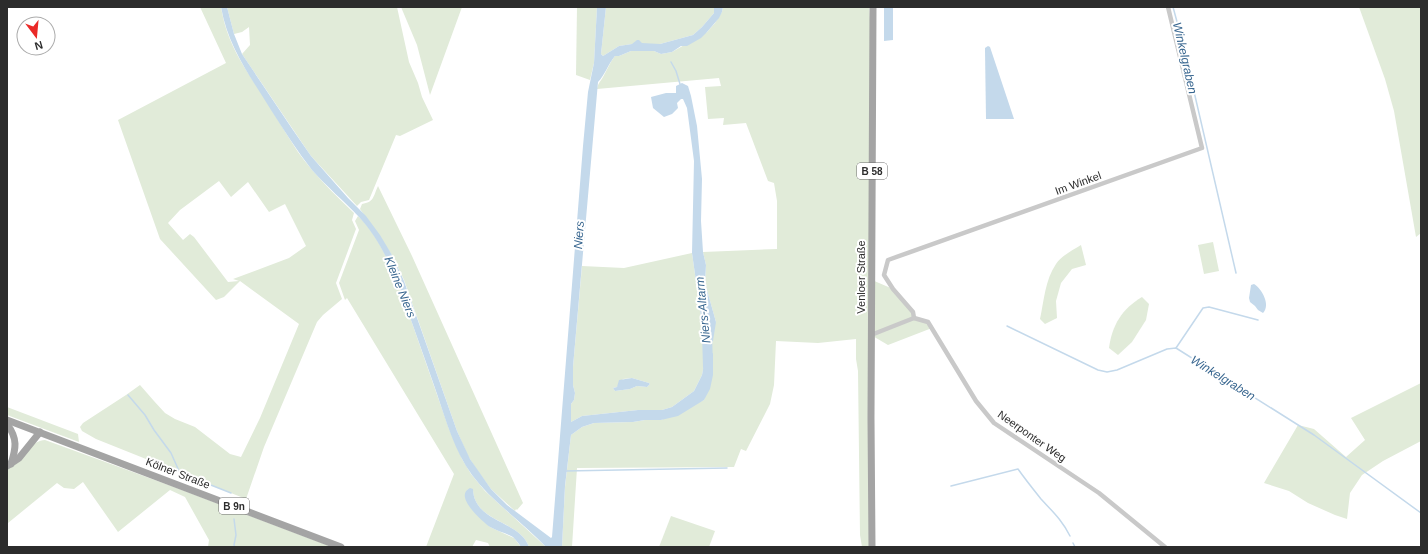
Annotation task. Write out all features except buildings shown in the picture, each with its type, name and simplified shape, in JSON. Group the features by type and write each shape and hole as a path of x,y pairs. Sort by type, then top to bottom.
{"main road":[{"name":"Venloer Straße","path":"872,547 871,335 873,7"},
{"name":"Kölner Straße","path":"7,420 341,547"},
{"path":"7,424 13,434 16,449 9,465"},
{"path":"9,465 19,458 40,432"}],"street":[{"name":"Im Winkel","path":"914,318 913,312 893,289 884,275 888,260 1202,148 1168,7"},
{"path":"871,335 914,318"},
{"name":"Neerponter Weg","path":"914,318 928,322 976,401 994,423 1099,493 1165,547"}],"green space":[{"path":"200,7 221,7 227,32 243,65 298,152 324,184 354,213 352,220 356,229 336,283 342,299 317,322 264,447 246,499 96,439 82,431 80,427 83,423 140,385 165,413 175,419 195,427 230,454 241,457 260,418 299,324 240,281 224,297 216,300 160,239 118,120 226,63","holes":["219,181 231,197 248,182 269,212 285,204 306,246 289,258 233,279 239,281 228,282 194,237 190,234 183,240 168,223 180,210"]},
{"path":"227,7 397,7 409,62 422,97 433,120 400,136 396,135 369,200 361,202 357,206 311,156 242,54 250,45 249,27 242,32 234,34"},
{"path":"401,7 462,7 430,95 417,45"},
{"path":"577,7 597,7 594,63 590,80 576,75"},
{"path":"606,7 714,7 714,13 693,35 660,44 632,44 619,46 603,56 601,54"},
{"path":"723,7 869,7 873,59 872,547 862,547 860,535 858,371 856,359 856,339 818,343 776,341 774,385 770,404 746,451 741,449 734,467 577,468 572,547 562,547 565,487 571,435 582,427 594,423 661,420 704,400 713,354 706,354 702,375 694,391 672,407 662,410 638,410 582,416 571,422 571,404 574,400 575,393 573,385 573,367 582,266 624,268 692,253 702,324 701,342 716,322 705,283 706,265 703,252 777,249 777,201 774,183 768,181 746,123 723,125 724,118 708,119 705,87 721,86 719,78 597,89 615,56 631,51 654,51 661,54 672,52 707,32 722,12","holes":["632,378 650,384 647,387 637,386 630,389 615,391 613,388 617,387 623,379"]},
{"path":"1359,7 1421,7 1421,233 1416,237 1394,111 1385,79"},
{"path":"378,186 412,256 523,503 515,511 491,489 468,456 457,431 404,280 392,255 360,209 362,204 369,202 373,198"},
{"path":"358,216 376,238 397,280 449,429 462,459 471,474 485,491 546,547 529,547 524,538 517,531 481,509 476,501 473,490 468,489 465,497 490,527 514,538 521,547 490,547 488,543 476,540 472,547 426,547 454,474 347,298 345,300 339,283 359,230 355,221"},
{"path":"1213,242 1219,271 1204,274 1198,245"},
{"path":"1081,245 1086,265 1072,269 1061,283 1056,301 1057,318 1045,324 1040,319 1047,284 1052,270 1061,258"},
{"path":"872,280 893,289 913,312 914,318 928,322 932,328 888,345 871,335"},
{"path":"1142,297 1149,304 1146,320 1132,342 1118,355 1109,348 1115,325 1124,312"},
{"path":"1421,383 1421,441 1383,461 1362,475 1350,493 1347,519 1308,503 1289,491 1264,483 1298,425 1314,429 1346,457 1365,440 1351,418"},
{"path":"7,407 78,434 79,442 7,415"},
{"path":"45,440 332,547 208,547 209,540 185,497 170,490 118,532 83,482 74,489 64,488 57,483 8,523 7,547 7,470 34,444"},
{"path":"671,516 715,531 709,547 659,547"}],"water":[{"path":"221,7 227,7 234,34 242,54 293,130 311,156 366,216 392,255 404,281 457,431 470,459 491,489 507,505 551,538 583,146 588,92 594,63 597,7 606,7 601,54 603,56 619,46 632,44 637,40 642,43 660,44 693,35 714,13 714,7 723,7 719,18 701,38 687,46 681,46 672,52 661,54 654,51 631,51 615,56 598,82 573,367 573,385 575,393 574,400 571,404 571,422 582,416 638,410 662,410 672,407 694,391 702,375 706,354 713,353 713,375 710,389 704,400 678,416 661,420 594,423 582,427 571,435 565,486 562,547 546,547 489,495 466,466 452,436 397,280 385,255 365,224 312,170 291,140 255,85 234,48 224,22"},
{"path":"884,7 893,7 893,40 884,41"},
{"path":"988,46 990,47 1014,119 986,119 985,48"},
{"path":"682,83 688,86 697,126 702,179 701,221 703,252 706,265 705,283 716,322 713,341 710,345 704,346 701,342 702,324 692,253 694,161 687,108 683,99 681,99 677,103 678,108 672,114 664,117 653,108 651,97 666,93 676,93 676,86"},
{"path":"1254,284 1262,293 1266,302 1263,313 1250,302 1249,298 1251,285"},
{"path":"632,378 650,384 647,387 637,386 630,389 615,391 613,388 617,387 619,380"},
{"path":"470,488 473,489 475,500 481,509 517,531 524,538 529,547 521,547 513,537 490,527 481,520 471,508 465,497 466,492"}],"waterway":[{"name":"Winkelgraben","path":"1173,7 1183,44 1236,273"},
{"path":"671,62 676,71 680,84"},
{"path":"1176,348 1203,308 1209,307 1258,320"},
{"name":"Winkelgraben","path":"1007,326 1098,370 1107,372 1117,370 1167,349 1176,348 1314,435 1421,513"},
{"name":"Niers-Altarm","path":"707,333 708,367"},
{"path":"128,395 145,415 171,453 179,471 183,474 231,493"},
{"path":"565,471 727,468"},
{"path":"951,486 1018,469 1067,530 1070,536"},
{"path":"234,519 236,535 235,547"},
{"path":"1073,543 1075,547"}],"water label":[{"name":"Niers","path":"579,235"},
{"name":"Kleine Niers","path":"400,287"}]}
